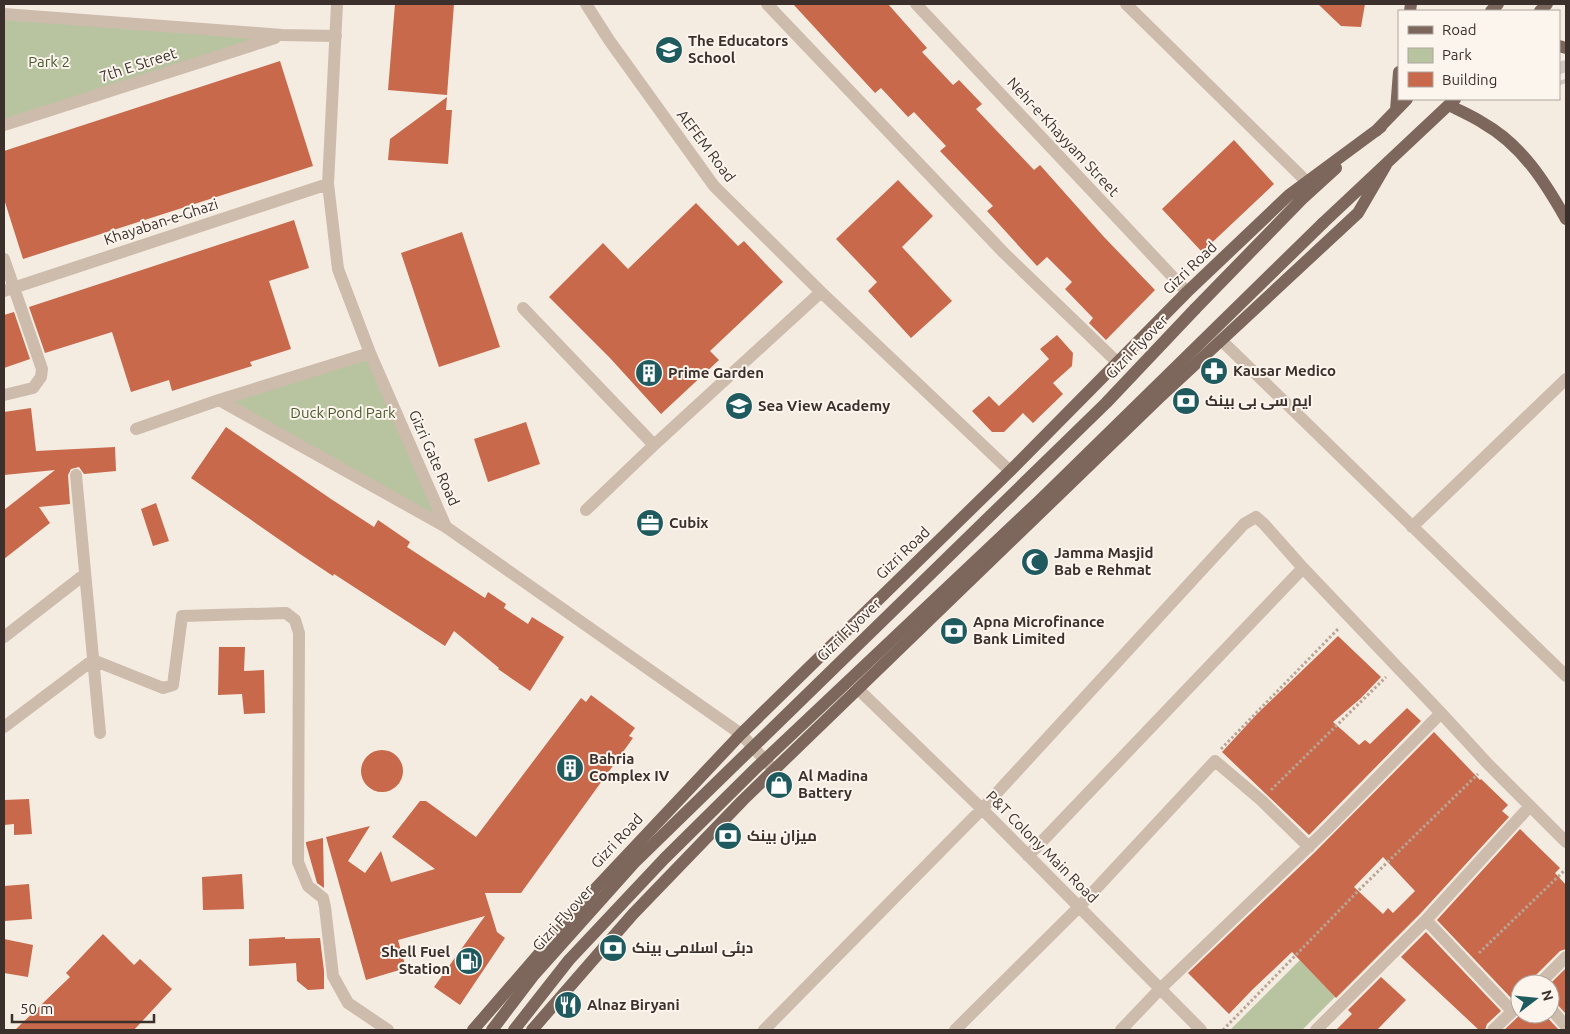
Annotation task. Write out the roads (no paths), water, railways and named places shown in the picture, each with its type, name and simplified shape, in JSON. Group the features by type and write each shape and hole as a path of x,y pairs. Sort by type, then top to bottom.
{"main road":[{"path":"1396,110 1398,85"},
{"path":"1381,127 1406,100"},
{"path":"514,1030 569,960 664,859 754,770 1040,500 1323,223 1452,102 1484,123 1524,155 1546,183 1566,219"},
{"name":"Gizri Road","path":"474,1030 595,889 741,734 1010,471 1187,292 1288,195 1381,127"},
{"name":"Gizri Flyover","path":"492,1030 533,976 634,863 1106,403 1302,199 1381,127"},
{"path":"532,1030 633,914 743,800 1159,398 1358,213 1386,165"}],"street":[{"name":"Gizri Gate Road","path":"337,4 328,184 338,269 370,353 446,527 741,734 774,770"},
{"name":"AEFEM Road","path":"586,4 608,40 714,186 821,292 1010,471"},
{"path":"767,4 1003,252 1118,363"},
{"name":"Nehr-e-Khayyam Street","path":"916,4 1187,292"},
{"path":"1126,4 1306,181"},
{"path":"4,14 282,35 336,36"},
{"name":"7th E Street","path":"4,125 282,35"},
{"name":"Khayaban-e-Ghazi","path":"9,289 328,184"},
{"path":"4,259 9,289 42,369 41,377 32,388 4,395"},
{"path":"586,510 821,292"},
{"path":"523,308 654,445"},
{"path":"1222,341 1566,676"},
{"path":"136,429 219,400 370,353"},
{"path":"1412,527 1566,379"},
{"path":"219,400 446,527"},
{"path":"76,475 100,733"},
{"path":"764,1030 982,809 1244,524 1256,517 1488,764 1566,842"},
{"path":"1028,856 1303,568"},
{"path":"4,637 85,574"},
{"path":"93,660 163,688 173,685 182,616 286,613 295,620 299,632 298,862 308,886 323,898 333,976 348,1003 388,1030"},
{"path":"4,727 93,660"},
{"name":"P&T Colony Main Road","path":"858,689 982,809 1201,1030"},
{"path":"1121,1030 1160,989 1309,847 1441,712"},
{"path":"955,1030 1079,907 1215,760 1261,800 1309,847"},
{"path":"1316,1030 1426,920 1529,806"},
{"path":"1426,920 1467,964 1510,1002"},
{"path":"1550,974 1566,957"},
{"path":"1493,1030 1510,1013"}],"tunnel":[{"path":"1560,65 1566,83"}],"place":[{"name":"The Educators School","path":"669,50"},
{"name":"Kausar Medico","path":"1214,371"},
{"name":"Prime Garden","path":"649,373"},
{"name":"ایم سی بی بینک","path":"1186,401"},
{"name":"Sea View Academy","path":"739,406"},
{"name":"Cubix","path":"650,523"},
{"name":"Jamma Masjid Bab e Rehmat","path":"1035,562"},
{"name":"Apna Microfinance Bank Limited","path":"954,631"},
{"name":"Bahria Complex IV","path":"570,768"},
{"name":"Al Madina Battery","path":"779,785"},
{"name":"میزان بینک","path":"728,836"},
{"name":"دبئی اسلامی بینک","path":"613,948"},
{"name":"Shell Fuel Station","path":"469,961"},
{"name":"Alnaz Biryani","path":"568,1005"}],"park label":[{"name":"Park 2","path":"49,62"},
{"name":"Duck Pond Park","path":"343,413"}]}
